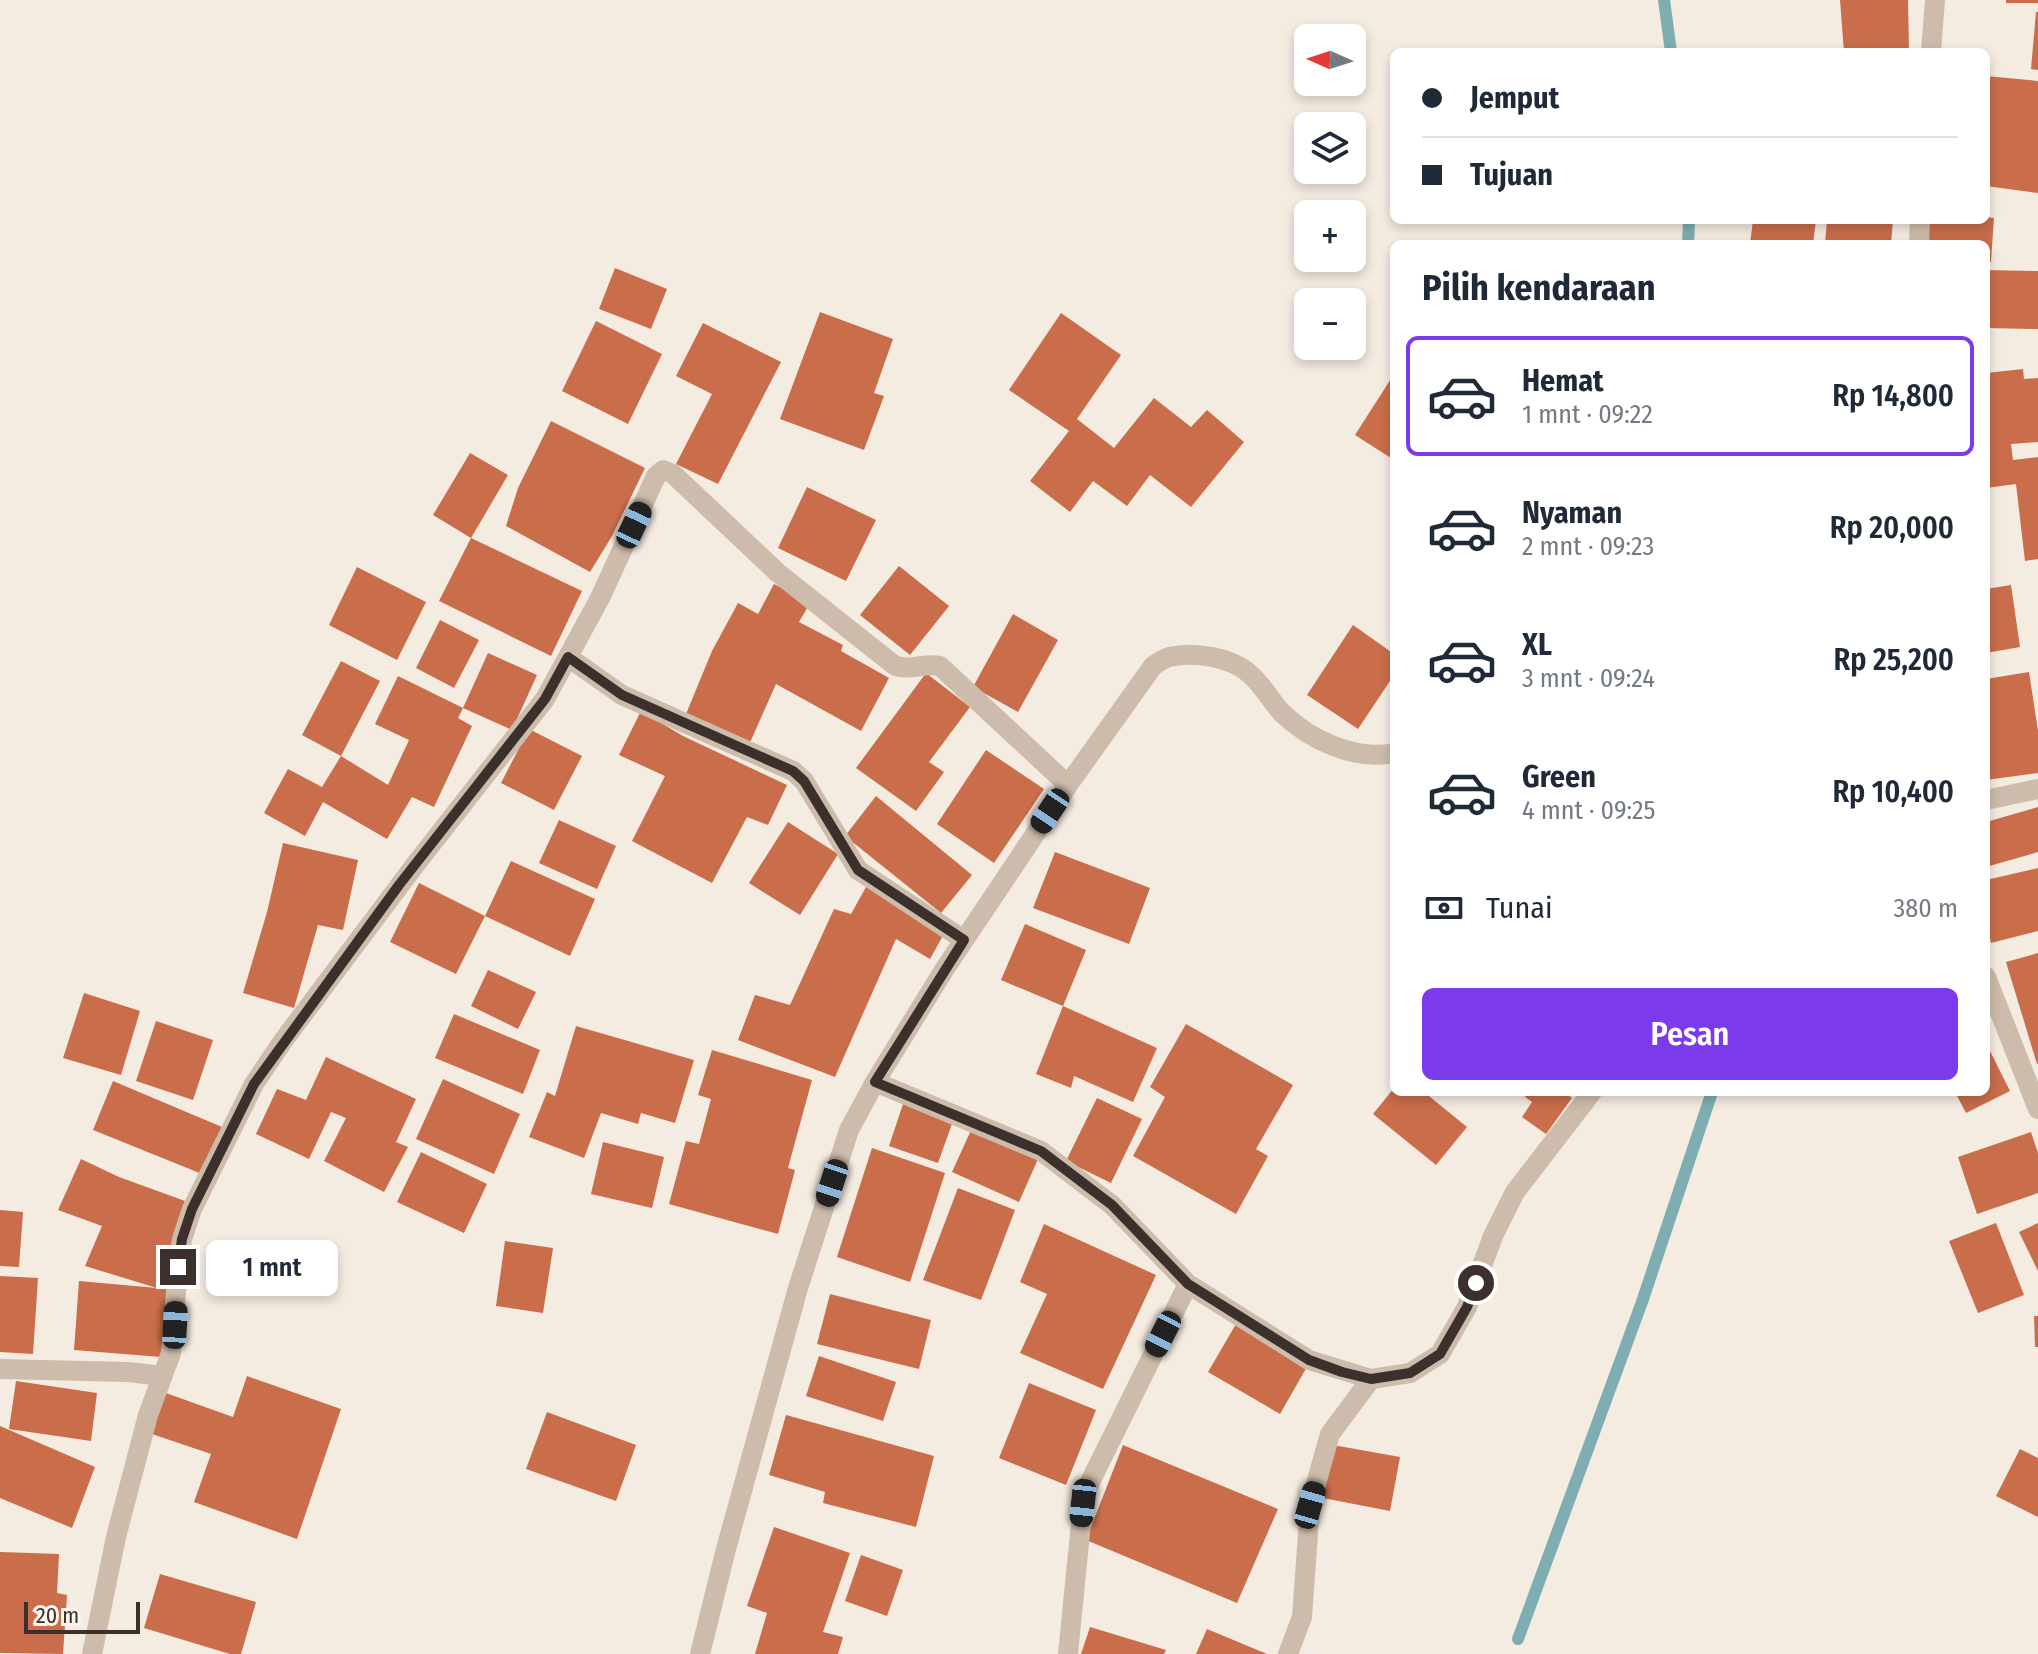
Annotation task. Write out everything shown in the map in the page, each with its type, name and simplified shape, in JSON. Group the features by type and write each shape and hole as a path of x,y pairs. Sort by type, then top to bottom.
{"street":[{"path":"1931,48 1935,0"},
{"path":"92,1654 116,1537 148,1415 173,1339 182,1239 192,1209 254,1084 292,1029 545,699 600,598 656,476 663,470 673,474 778,573 894,665 909,669 922,664 940,666 1068,785"},
{"path":"700,1654 798,1288 849,1130 875,1082 964,940 1068,785 1153,666 1168,657 1200,655 1225,660 1249,673 1297,727 1325,743 1357,753 1390,753"},
{"path":"568,657 622,695 793,771 804,781 858,870 964,940"},
{"path":"1990,799 2038,789"},
{"path":"1990,987 2038,1109"},
{"path":"875,1082 1041,1151 1112,1205 1188,1284 1309,1360 1371,1379 1410,1373 1440,1354 1467,1307 1493,1236 1515,1192 1589,1096"},
{"path":"1068,1654 1083,1503 1088,1486 1188,1284"},
{"path":"0,1369 128,1372 162,1376"},
{"path":"1288,1654 1302,1617 1310,1505 1330,1434 1371,1379"}],"building":[{"path":"1840,0 1908,0 1909,48 1844,48"},
{"path":"2006,0 2038,0 2038,3 2006,3"},
{"path":"2038,12 2038,70 2031,69"},
{"path":"1990,76 2038,81 2038,193 1990,187"},
{"path":"1990,218 1994,218 1991,262 1990,240 1923,240 1925,224 1990,224"},
{"path":"1752,224 1816,224 1814,240 1750,240"},
{"path":"1827,224 1893,224 1891,240 1825,240"},
{"path":"615,268 667,289 651,329 599,309"},
{"path":"1990,270 2038,271 2038,329 1990,328"},
{"path":"820,312 893,339 874,393 884,396 864,450 780,419"},
{"path":"1061,313 1121,355 1077,419 1114,448 1154,398 1191,427 1207,410 1244,442 1191,507 1150,475 1127,506 1093,481 1070,512 1030,481 1069,431 1009,390"},
{"path":"596,321 662,354 628,424 562,391"},
{"path":"703,323 781,362 718,484 676,464 712,394 676,376"},
{"path":"2023,369 2024,379 2038,378 2038,442 2011,444 2013,460 2038,457 2038,559 2025,561 2016,484 1990,487 1990,373"},
{"path":"1390,380 1390,457 1355,435"},
{"path":"551,421 645,468 612,536 590,572 506,526 518,488"},
{"path":"470,453 508,475 471,538 433,515"},
{"path":"807,487 876,520 846,581 778,548"},
{"path":"471,538 582,591 551,656 439,601"},
{"path":"899,566 949,606 910,655 860,615"},
{"path":"357,567 426,602 397,660 329,625"},
{"path":"774,584 810,603 799,622 843,645 841,651 889,678 861,731 776,684 748,747 684,719 712,651 738,603 758,614"},
{"path":"2011,585 2020,647 1990,652 1990,588"},
{"path":"1013,614 1058,640 1018,712 973,687"},
{"path":"440,620 479,640 454,688 416,668"},
{"path":"1353,625 1390,651 1390,681 1358,729 1307,695"},
{"path":"488,653 537,675 512,730 463,708"},
{"path":"341,661 380,681 341,756 302,735"},
{"path":"2029,672 2038,731 2038,773 1990,779 1990,678"},
{"path":"926,673 970,707 929,762 944,772 916,811 856,768"},
{"path":"398,676 463,708 458,718 472,726 434,807 412,797 387,839 323,802 305,836 264,813 288,769 322,787 341,756 388,785 409,740 375,724"},
{"path":"641,711 683,736 787,785 768,825 747,817 712,883 632,841 665,776 619,755"},
{"path":"529,729 582,756 554,810 501,783"},
{"path":"986,750 1044,789 994,863 937,824"},
{"path":"876,796 972,875 941,913 845,836"},
{"path":"2038,807 2038,852 1990,866 1990,821"},
{"path":"559,820 616,846 597,889 539,863"},
{"path":"788,822 838,854 800,915 749,883"},
{"path":"283,843 358,860 343,930 318,925 294,1008 243,993"},
{"path":"1055,852 1150,888 1129,944 1033,908"},
{"path":"511,861 595,899 570,956 485,916"},
{"path":"2038,868 2038,931 1991,943 1990,879"},
{"path":"419,883 485,916 456,974 390,942"},
{"path":"866,887 945,932 930,959 896,939 835,1077 738,1040 755,995 790,1005 834,909 851,914"},
{"path":"1025,924 1086,950 1063,1006 1001,980"},
{"path":"2038,953 2038,1064 2037,1064 2006,962"},
{"path":"488,970 536,992 518,1029 471,1006"},
{"path":"84,993 140,1011 121,1075 63,1058"},
{"path":"1063,1006 1157,1048 1133,1102 1074,1076 1071,1088 1036,1074"},
{"path":"454,1014 540,1050 523,1094 435,1058"},
{"path":"156,1021 213,1040 193,1100 136,1081"},
{"path":"1186,1024 1293,1085 1256,1149 1268,1156 1236,1214 1133,1156 1165,1097 1150,1087"},
{"path":"576,1026 694,1060 675,1123 641,1113 638,1124 601,1113 584,1158 529,1137 547,1092 555,1096"},
{"path":"712,1050 812,1080 788,1168 795,1170 778,1234 669,1204 686,1141 699,1144 711,1099 698,1095"},
{"path":"1990,1051 2010,1091 1966,1113 1957,1096 1990,1096"},
{"path":"326,1057 416,1099 396,1142 408,1147 384,1192 324,1161 346,1118 331,1112 309,1159 256,1134 277,1089 306,1100"},
{"path":"443,1079 520,1114 494,1174 416,1139"},
{"path":"113,1081 222,1127 202,1174 93,1130"},
{"path":"1390,1093 1390,1096 1429,1096 1467,1127 1436,1165 1373,1114"},
{"path":"1525,1097 1572,1098 1546,1134 1522,1117 1532,1102"},
{"path":"1097,1098 1142,1119 1111,1183 1066,1161"},
{"path":"903,1104 953,1121 938,1163 889,1146"},
{"path":"972,1128 1038,1159 1019,1202 952,1172"},
{"path":"2031,1132 2038,1153 2038,1193 1977,1214 1958,1157"},
{"path":"603,1142 664,1157 652,1208 591,1194"},
{"path":"872,1148 945,1173 910,1282 837,1257"},
{"path":"421,1152 487,1184 464,1233 397,1202"},
{"path":"81,1159 119,1177 185,1201 157,1288 85,1266 102,1226 58,1210"},
{"path":"958,1188 1015,1210 981,1300 923,1280"},
{"path":"0,1210 23,1212 19,1267 0,1266"},
{"path":"1996,1223 2024,1295 1978,1313 1949,1241"},
{"path":"2038,1223 2038,1271 2019,1232"},
{"path":"1044,1224 1156,1275 1103,1389 1020,1353 1047,1294 1020,1282"},
{"path":"505,1241 553,1248 543,1313 496,1306"},
{"path":"0,1276 38,1278 33,1354 0,1352"},
{"path":"79,1281 167,1288 161,1357 74,1350"},
{"path":"830,1294 931,1320 919,1369 817,1344"},
{"path":"2034,1316 2038,1316 2038,1347 2035,1347"},
{"path":"1236,1324 1308,1365 1280,1414 1208,1372"},
{"path":"819,1356 896,1382 883,1421 806,1396"},
{"path":"247,1376 341,1409 297,1539 194,1502 211,1454 149,1433 163,1392 233,1417"},
{"path":"16,1381 97,1393 91,1441 9,1429"},
{"path":"1029,1383 1096,1410 1066,1485 999,1458"},
{"path":"547,1412 636,1445 616,1501 526,1469"},
{"path":"786,1415 934,1456 916,1527 823,1503 825,1492 769,1475"},
{"path":"0,1426 95,1467 72,1528 0,1498"},
{"path":"1123,1445 1278,1509 1237,1603 1086,1540"},
{"path":"1333,1445 1400,1457 1390,1511 1323,1498"},
{"path":"2020,1449 2038,1458 2038,1517 1996,1496"},
{"path":"774,1527 850,1553 823,1632 843,1637 838,1654 755,1654 767,1613 747,1606"},
{"path":"0,1552 59,1554 57,1593 67,1595 63,1654 0,1653"},
{"path":"861,1555 903,1570 887,1616 845,1601"},
{"path":"160,1574 256,1602 241,1654 230,1654 144,1628"},
{"path":"1090,1627 1166,1650 1164,1654 1081,1654"},
{"path":"1207,1629 1267,1654 1196,1654"}],"waterway":[{"path":"1664,0 1670,48"},
{"path":"1688,240 1689,224"},
{"path":"1518,1639 1642,1302 1711,1096"}],"route":[{"path":"178,1267 182,1239 192,1209 254,1084 399,885 545,699 568,657 622,695 793,771 804,781 858,870 964,940 875,1082 1041,1151 1112,1205 1188,1284 1309,1360 1342,1372 1371,1379 1410,1373 1440,1354 1467,1307 1476,1283"}]}
